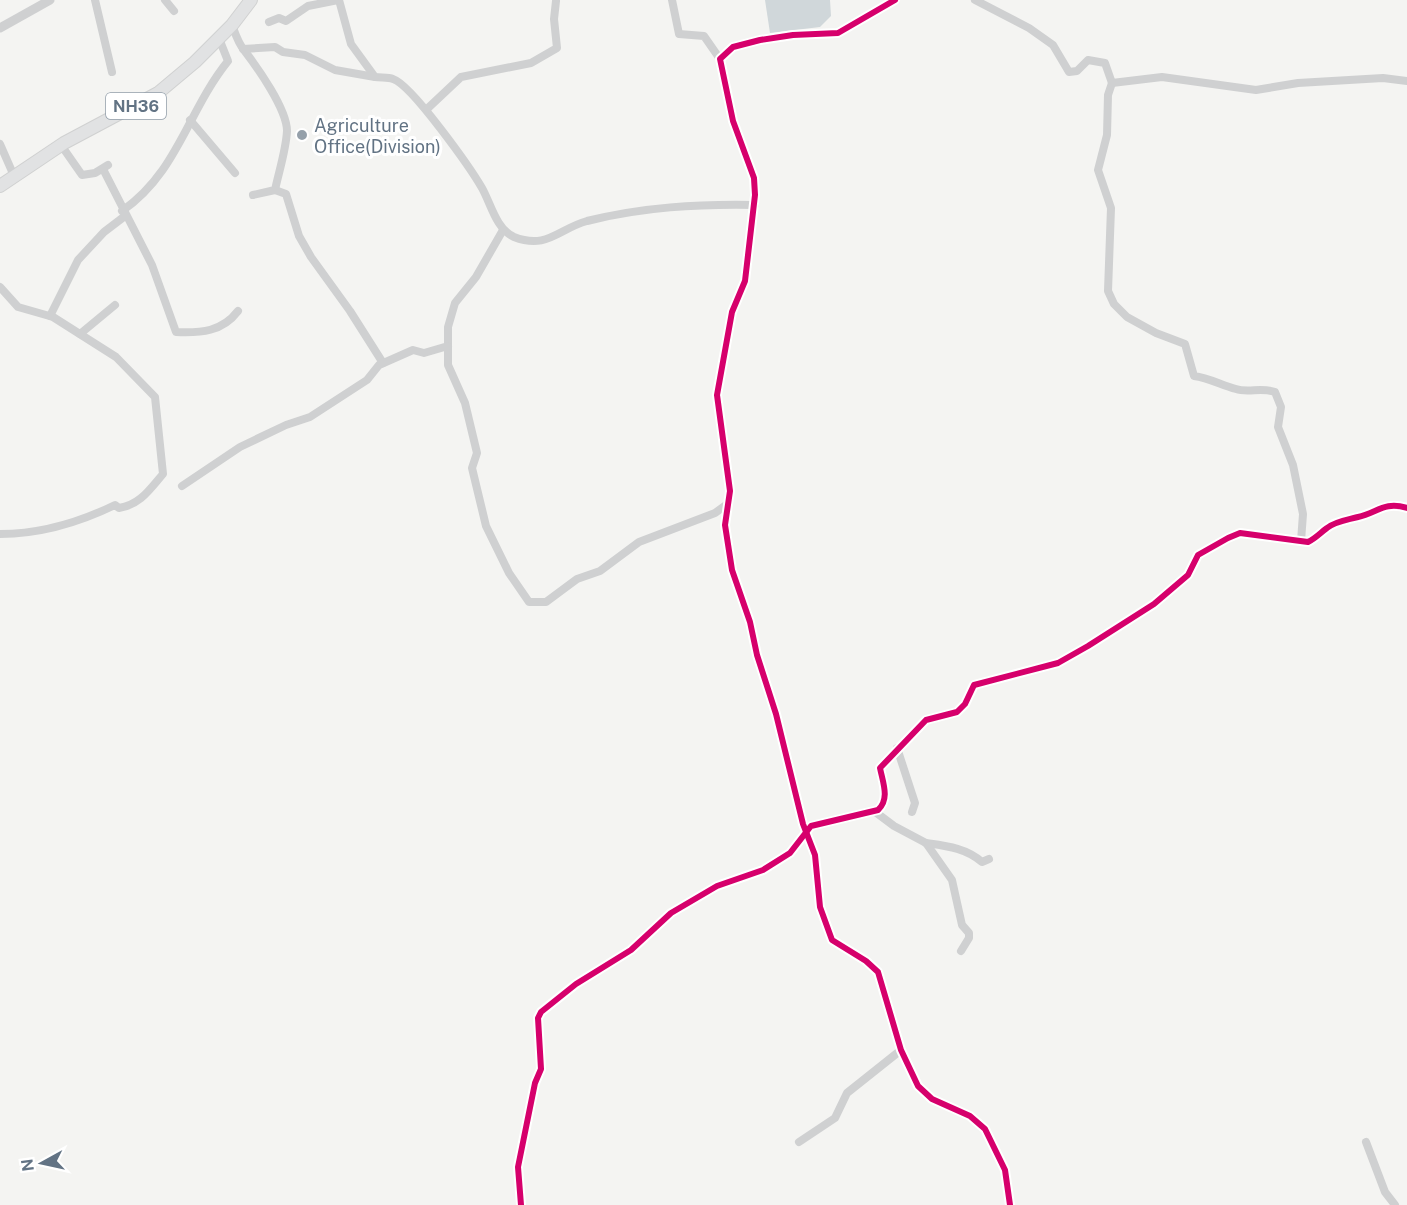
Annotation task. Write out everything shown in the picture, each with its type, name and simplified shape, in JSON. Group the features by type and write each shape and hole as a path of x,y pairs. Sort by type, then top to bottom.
{"highway":[{"name":"NH36","path":"0,186 61,145 158,93 189,67 218,36 232,25 246,2"}],"street":[{"path":"0,28 50,0"},
{"path":"95,0 112,72"},
{"path":"165,0 174,11"},
{"path":"269,22 279,18 286,21 308,6 339,0 351,44 375,77"},
{"path":"672,0 679,34 704,36 720,59 733,122 753,178 755,205 745,281 732,312 717,395 730,491 726,505 725,525 732,570 750,622 757,656 776,714 806,833 815,855 820,907 832,940 866,961 878,972 901,1050 918,1086 932,1099 970,1116 985,1129 1005,1170 1010,1205"},
{"path":"720,59 734,47 760,40 793,35 838,33 895,0"},
{"path":"975,0 1029,28 1053,45 1069,72 1077,71 1089,60 1105,63 1112,83 1108,95 1107,135 1098,170 1111,208 1108,291 1114,304 1127,317 1156,333 1185,344 1194,376 1211,379 1238,390 1266,389 1275,392 1281,407 1278,427 1293,465 1303,514 1301,541"},
{"path":"427,109 461,77 531,63 557,48 554,19 556,1"},
{"path":"232,25 243,49 252,58 272,91 287,130 280,176 275,190"},
{"path":"50,316 78,260 159,179 175,153 190,120 228,61 218,36"},
{"path":"243,49 275,47 283,52 305,55 335,70 396,80 427,109 481,186 503,230 514,237 538,242 580,223 621,213 664,207 755,205"},
{"path":"1112,83 1162,77 1256,90 1298,83 1383,78 1407,81"},
{"path":"190,120 235,173"},
{"path":"0,144 14,176"},
{"path":"61,145 82,175 105,167 124,213 152,265 176,332 204,333 229,322 238,311"},
{"path":"253,195 275,190 286,194 299,236 311,257 350,311 383,363"},
{"path":"503,230 476,277 455,303 448,327 448,365 465,403 477,453 472,468 486,526 509,573 529,603 546,602 577,579 600,571 639,542 716,513 726,505"},
{"path":"0,287 18,307 50,316 116,357 155,397 164,474 143,498 131,506 119,508 114,505 81,521 62,526 22,534 0,534"},
{"path":"80,334 115,305"},
{"path":"182,486 248,443 310,417 367,381 383,363 414,350 424,353 448,346"},
{"path":"521,1205 518,1167 535,1083 541,1069 538,1018 541,1012 576,984 630,950 671,913 728,881 763,870 790,853 811,826 874,811 884,804 880,768 926,720 957,712 965,704 974,685 1058,663 1154,604 1188,575 1198,555 1240,533 1308,542 1327,527 1340,521 1361,517 1372,510 1389,506 1407,508"},
{"path":"897,748 915,803 912,812"},
{"path":"874,811 894,826 926,843 957,848 974,855 982,862 989,860"},
{"path":"926,843 952,880 962,925 969,938 961,951"},
{"path":"799,1142 835,1118 847,1094 901,1050"},
{"path":"1366,1142 1385,1192 1395,1205"}],"shaded area":[{"path":"765,0 830,0 831,16 820,27 770,33"}],"cycle path":[{"path":"895,0 838,33 793,35 760,40 733,47 720,59 733,121 754,178 755,195 745,281 732,312 717,395 730,491 725,525 732,570 750,622 757,655 776,714 803,824 815,855 820,907 832,940 866,961 878,972 901,1050 918,1086 932,1099 970,1116 985,1129 1005,1170 1010,1205"},
{"path":"521,1205 518,1167 535,1083 541,1069 538,1018 541,1012 576,984 631,950 671,913 717,886 763,870 790,853 811,826 878,810 885,796 880,768 926,720 957,712 965,704 974,685 1058,663 1088,646 1154,604 1188,575 1198,555 1240,533 1308,542 1338,522 1386,507 1407,508"}],"place":[{"name":"Agriculture Office(Division)","path":"302,135"}]}
